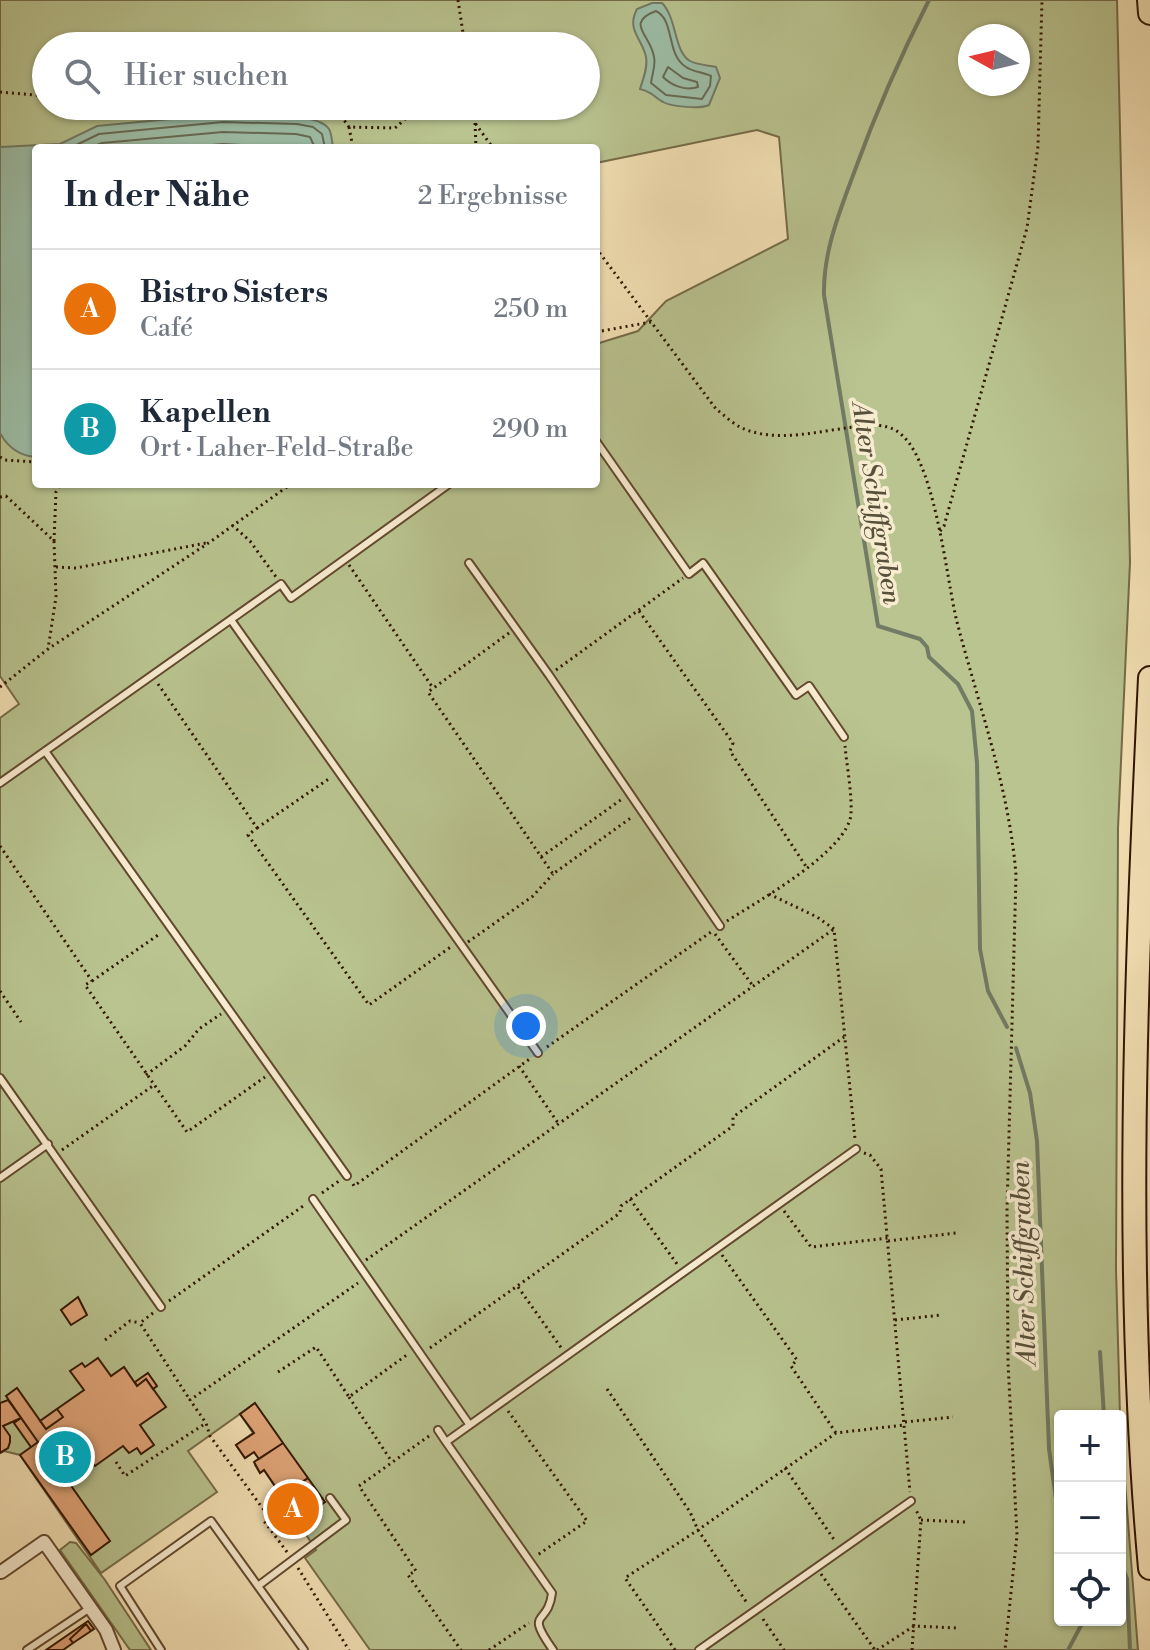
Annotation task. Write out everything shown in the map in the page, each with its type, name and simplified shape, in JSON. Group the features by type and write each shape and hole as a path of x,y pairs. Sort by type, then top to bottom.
{"highway":[{"path":"1149,1 1150,13"},
{"path":"1150,678 1137,998 1133,1192 1138,1409 1150,1568"}],"street":[{"path":"1,1572 44,1542 106,1630 114,1650"}],"lane":[{"path":"600,447 689,574 703,563 796,695 809,686 844,737"},
{"path":"0,783 281,584 291,598 443,488"},
{"path":"469,563 720,926"},
{"path":"231,620 538,1053"},
{"path":"45,751 347,1176"},
{"path":"0,1078 161,1307"},
{"path":"0,1178 48,1144"},
{"path":"446,1442 856,1149"},
{"path":"313,1199 469,1424"},
{"path":"438,1430 552,1593 548,1607 539,1618 538,1629 553,1650"},
{"path":"258,1586 346,1520 330,1498"},
{"path":"699,1650 911,1501"},
{"path":"161,1650 120,1586 211,1521 304,1650"},
{"path":"27,1650 90,1608"}],"path":[{"path":"458,0 463,32"},
{"path":"940,531 944,526 1027,228 1038,146 1042,0"},
{"path":"0,92 32,95"},
{"path":"344,120 349,127 352,144"},
{"path":"349,127 395,128 404,120"},
{"path":"475,120 476,144"},
{"path":"475,123 490,144"},
{"path":"600,253 716,409 740,427 761,434 787,435 879,424 897,431 912,447 924,473 940,531 957,621 1003,784 1016,875 1007,1224 1008,1363 1017,1535 1005,1650"},
{"path":"600,331 651,322"},
{"path":"0,457 32,461"},
{"path":"48,649 56,597 54,541 58,488"},
{"path":"0,687 48,649 210,542 285,488"},
{"path":"0,497 6,496 54,541"},
{"path":"232,525 250,541 281,584"},
{"path":"56,567 76,568 210,542"},
{"path":"345,559 433,688"},
{"path":"549,675 689,574"},
{"path":"639,611 733,743 730,751 807,868"},
{"path":"515,629 428,692 553,874"},
{"path":"151,675 257,828"},
{"path":"140,1323 347,1176 354,1186 519,1066 807,868 838,843 851,814 844,737"},
{"path":"339,771 248,835 369,1005 533,896 553,874 641,810"},
{"path":"541,857 630,793"},
{"path":"0,846 92,981"},
{"path":"769,894 817,917 834,929 856,1149 870,1155 881,1169 911,1501 921,1520 912,1650"},
{"path":"170,926 85,985 146,1075 187,1132 274,1071"},
{"path":"360,1264 834,929"},
{"path":"713,931 754,988"},
{"path":"0,991 21,1022"},
{"path":"146,1075 185,1046 199,1029 229,1008"},
{"path":"423,1354 620,1213 621,1206 630,1199 733,1126 733,1117 844,1037"},
{"path":"519,1066 558,1124"},
{"path":"56,1155 154,1085"},
{"path":"630,1199 683,1273"},
{"path":"779,1204 811,1247 956,1233"},
{"path":"717,1249 797,1360 791,1366 836,1433"},
{"path":"190,1400 368,1276"},
{"path":"518,1286 567,1356"},
{"path":"895,1320 942,1315"},
{"path":"105,1340 130,1321 140,1323 206,1423 210,1436 269,1517 264,1521 293,1559 349,1650"},
{"path":"278,1372 316,1347 392,1462"},
{"path":"349,1397 418,1347"},
{"path":"607,1389 690,1512 698,1530 747,1604 757,1609 784,1650"},
{"path":"502,1402 587,1521 530,1561"},
{"path":"675,1650 625,1578 836,1433 953,1417"},
{"path":"116,1462 125,1476 206,1423"},
{"path":"438,1430 359,1486 416,1571 408,1575 461,1650"},
{"path":"785,1468 840,1549"},
{"path":"269,1527 290,1513"},
{"path":"921,1520 965,1522"},
{"path":"817,1567 876,1650 914,1626 957,1628"},
{"path":"489,1650 539,1618"}],"shaded area":[{"path":"0,0 1117,0 1130,562 1118,828 1116,1269 1120,1410 1054,1410 1054,1626 1126,1626 1126,1496 1138,1650 370,1650 305,1558 316,1550 264,1470 260,1473 255,1465 259,1459 254,1452 245,1458 236,1445 253,1433 240,1414 188,1451 217,1492 101,1573 20,1455 0,1453 0,718 19,704 0,676"},
{"path":"70,1542 76,1543 105,1580 151,1650 130,1650 60,1550"}],"water":[{"path":"662,3 667,9 685,57 716,67 720,78 709,105 673,105 640,89 646,61 633,23 637,9"},
{"path":"160,120 313,120 329,129 332,144 60,144 97,126"},
{"path":"32,145 32,456 15,450 0,433 0,147"}],"building":[{"path":"78,1297 87,1315 71,1325 61,1310"},
{"path":"98,1358 111,1376 124,1367 137,1386 146,1379 166,1407 140,1425 154,1445 141,1454 137,1448 129,1453 123,1446 95,1466 90,1460 82,1466 77,1459 60,1470 110,1541 91,1555 20,1455 38,1442 6,1396 17,1388 46,1429 63,1417 57,1409 84,1390 70,1371 82,1363 85,1367"},
{"path":"148,1373 157,1386 153,1389 146,1379 137,1386 135,1382"},
{"path":"8,1400 21,1418 3,1426 10,1436 10,1442 8,1448 0,1453 0,1403"},
{"path":"255,1403 283,1443 259,1459 254,1452 245,1458 236,1445 254,1433 240,1414"},
{"path":"57,1409 63,1417 46,1429 40,1421"},
{"path":"21,1418 38,1442 31,1447 14,1423"},
{"path":"283,1443 308,1478 282,1496 264,1470 260,1473 254,1462"},
{"path":"308,1478 325,1502 313,1511 315,1515 299,1526 282,1496"},
{"path":"88,1621 94,1629 91,1631 86,1624 70,1639 73,1643 63,1650 46,1650"},
{"path":"86,1624 91,1631 73,1643 70,1639"}],"waterway":[{"name":"Alter Schiffgraben","path":"929,0 880,105 844,201 829,247 824,295 878,626 920,639 927,647 929,657 958,684 972,711 977,763 980,949 988,991 1007,1027"},
{"name":"Alter Schiffgraben","path":"1016,1048 1030,1093 1037,1141 1049,1449 1054,1484"},
{"path":"1100,1352 1104,1410"},
{"path":"1126,1576 1130,1650"},
{"path":"1068,1650 1081,1626"}],"place":[{"name":"Kapellen","path":"65,1457"},
{"name":"Bistro Sisters","path":"293,1509"}]}
